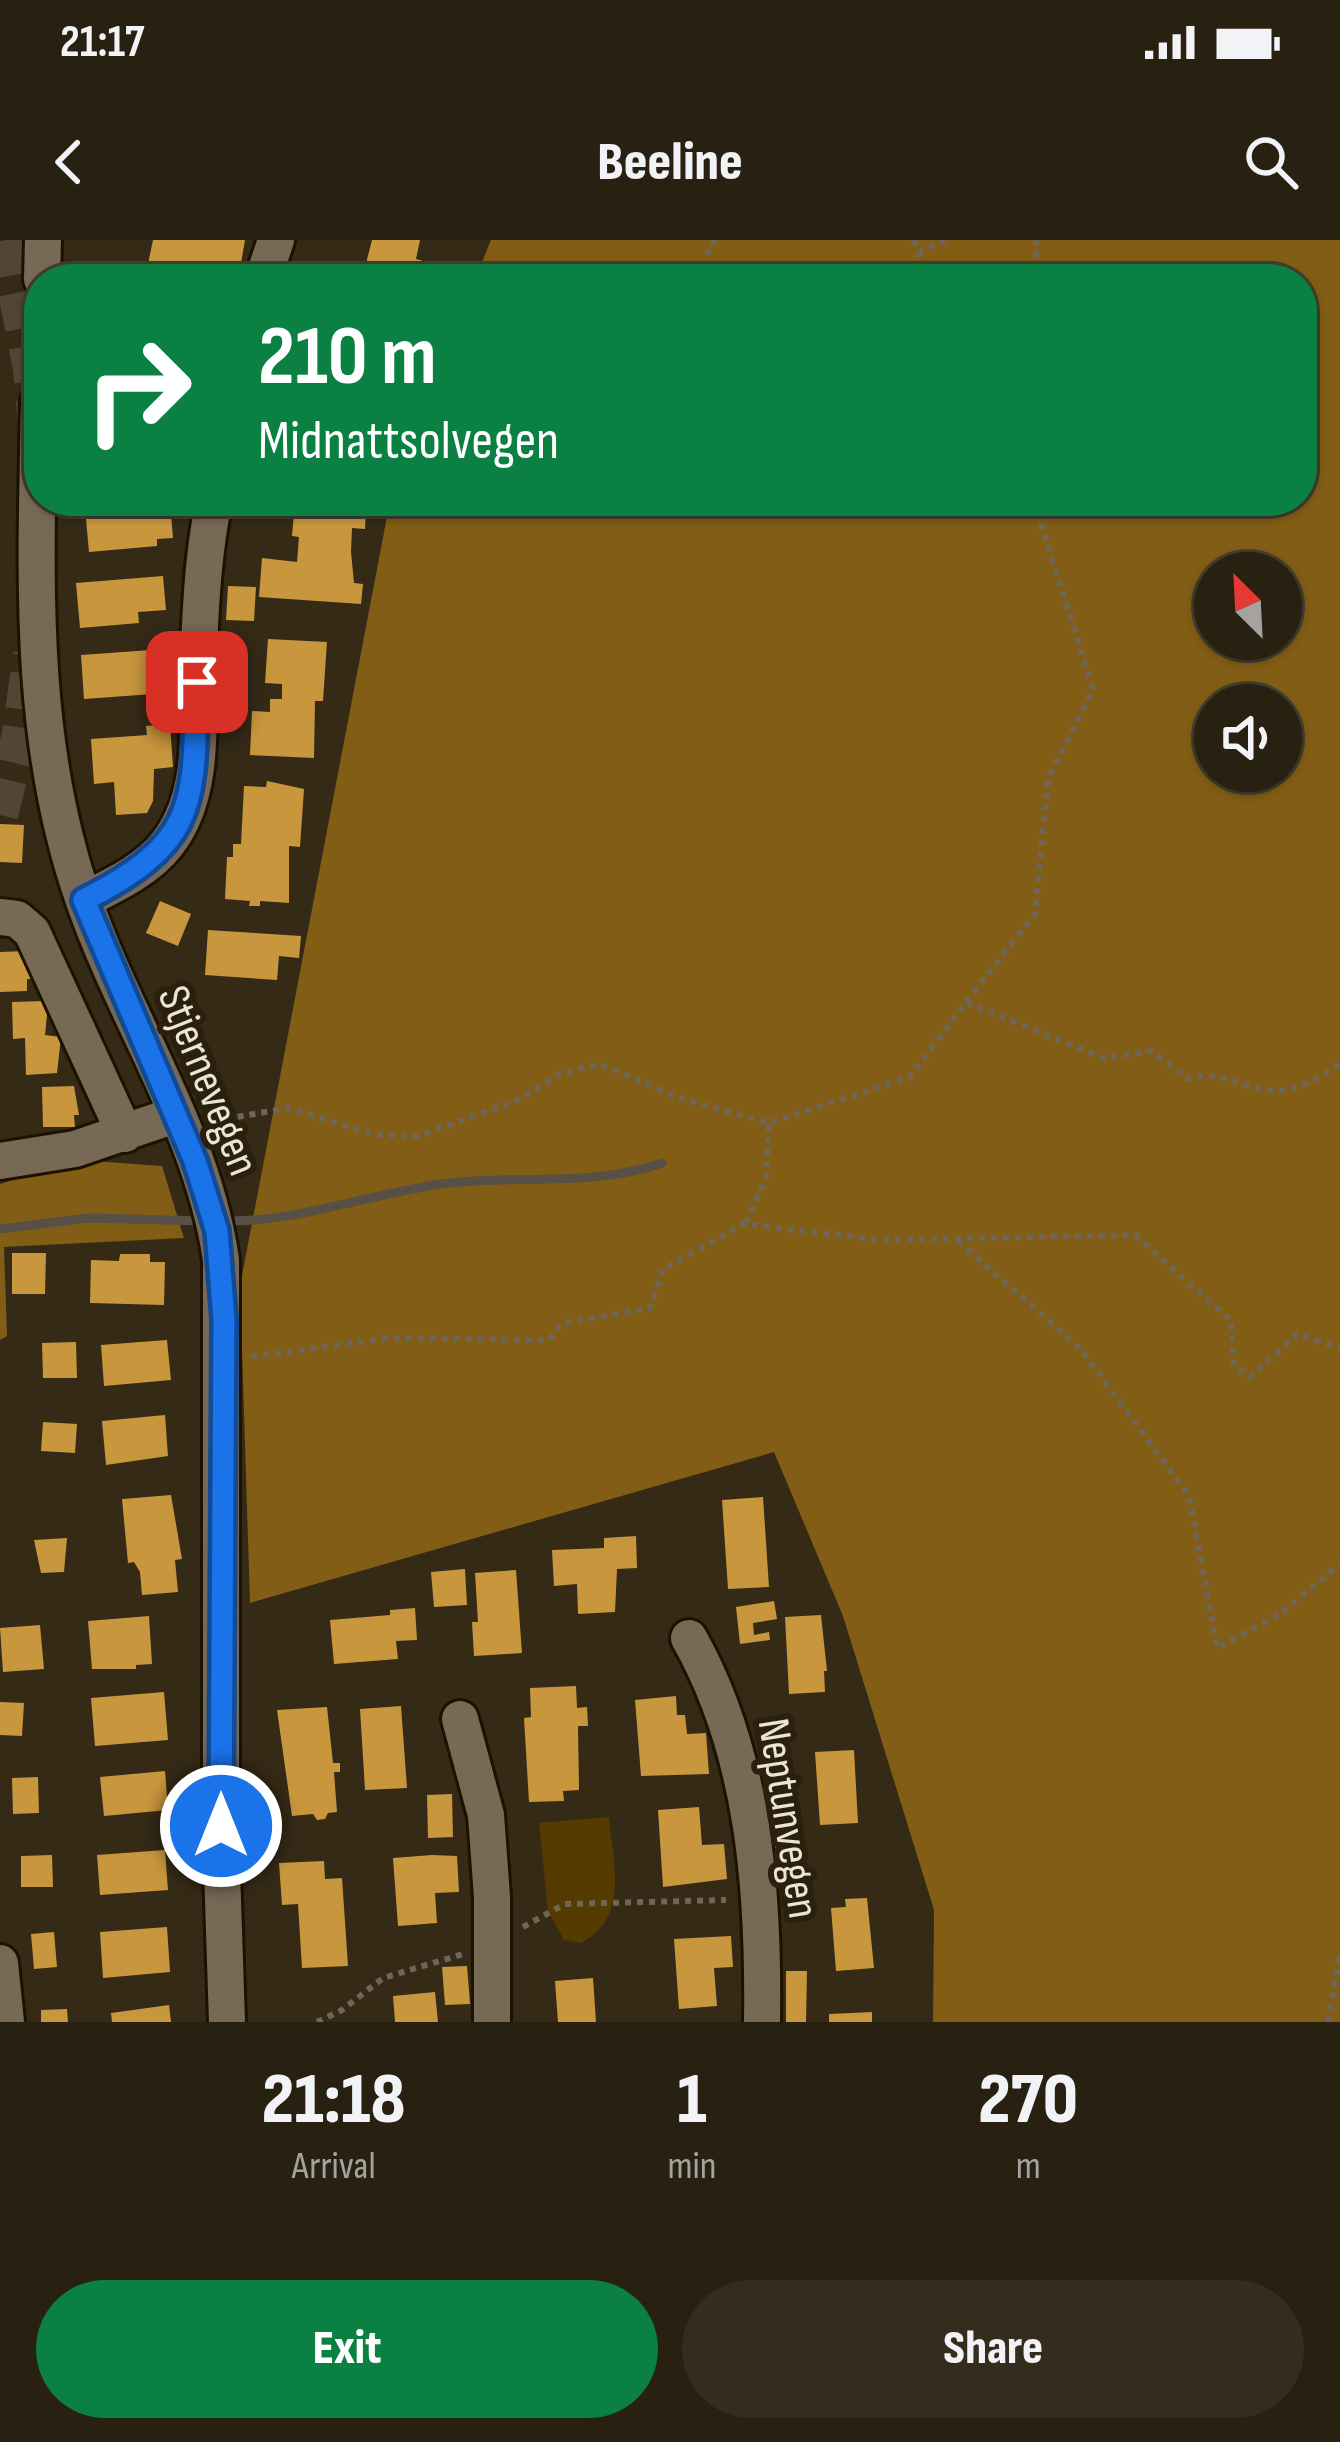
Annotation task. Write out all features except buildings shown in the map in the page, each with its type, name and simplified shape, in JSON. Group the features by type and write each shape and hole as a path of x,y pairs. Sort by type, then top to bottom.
{"street":[{"name":"Stjernevegen","path":"37,516 41,718 54,789 84,900 179,1124 217,1231 224,1361 221,1839 226,2022"},
{"path":"84,900 127,878 166,847 185,815 196,772 200,626 212,516"},
{"path":"0,917 17,919 32,932 124,1134"},
{"path":"0,1161 40,1158 179,1124"},
{"name":"Neptunvegen","path":"689,1637 722,1699 734,1737 759,1898 762,2022"},
{"path":"460,1719 486,1815 492,2022"},
{"path":"0,1963 6,2022"}],"path":[{"path":"914,240 919,264"},
{"path":"920,252 946,240"},
{"path":"179,1124 288,1108 376,1135 418,1136 514,1102 560,1074 600,1064 679,1097 769,1123 910,1077 1035,914 1048,778 1094,689 1039,516"},
{"path":"966,1002 1103,1058 1152,1052 1188,1079 1210,1072 1272,1091 1310,1083 1340,1064"},
{"path":"224,1361 388,1338 549,1340 562,1323 650,1308 663,1269 746,1223 766,1177 769,1123"},
{"path":"746,1223 798,1234 832,1232 873,1240 1135,1235 1231,1321 1234,1366 1250,1377 1297,1334 1340,1348"},
{"path":"956,1240 1080,1348 1189,1496 1217,1648 1281,1613 1340,1564"},
{"path":"493,1940 565,1904 759,1898"},
{"path":"1328,2022 1340,1953"},
{"path":"317,2022 342,2010 383,1978 451,1955"}],"shaded area":[{"path":"491,240 1340,240 1340,2022 933,2022 934,1910 843,1616 774,1452 250,1603 240,1286 387,516 1317,516 1317,264 481,264"},
{"path":"78,1160 162,1166 184,1238 4,1247 7,1336 0,1340 0,1184"},
{"path":"609,1817 615,1888 607,1919 581,1943 564,1940 548,1911 539,1823"}],"waterway":[{"path":"224,1221 279,1217 442,1184 580,1178 662,1163"},
{"path":"0,1229 88,1218 207,1221"}],"tunnel":[{"path":"6,240 24,333"},
{"path":"0,815 20,734 31,654"}],"route":[{"path":"197,682 196,772 185,815 166,847 127,878 84,900 195,1161 217,1231 224,1319 221,1826"}]}
